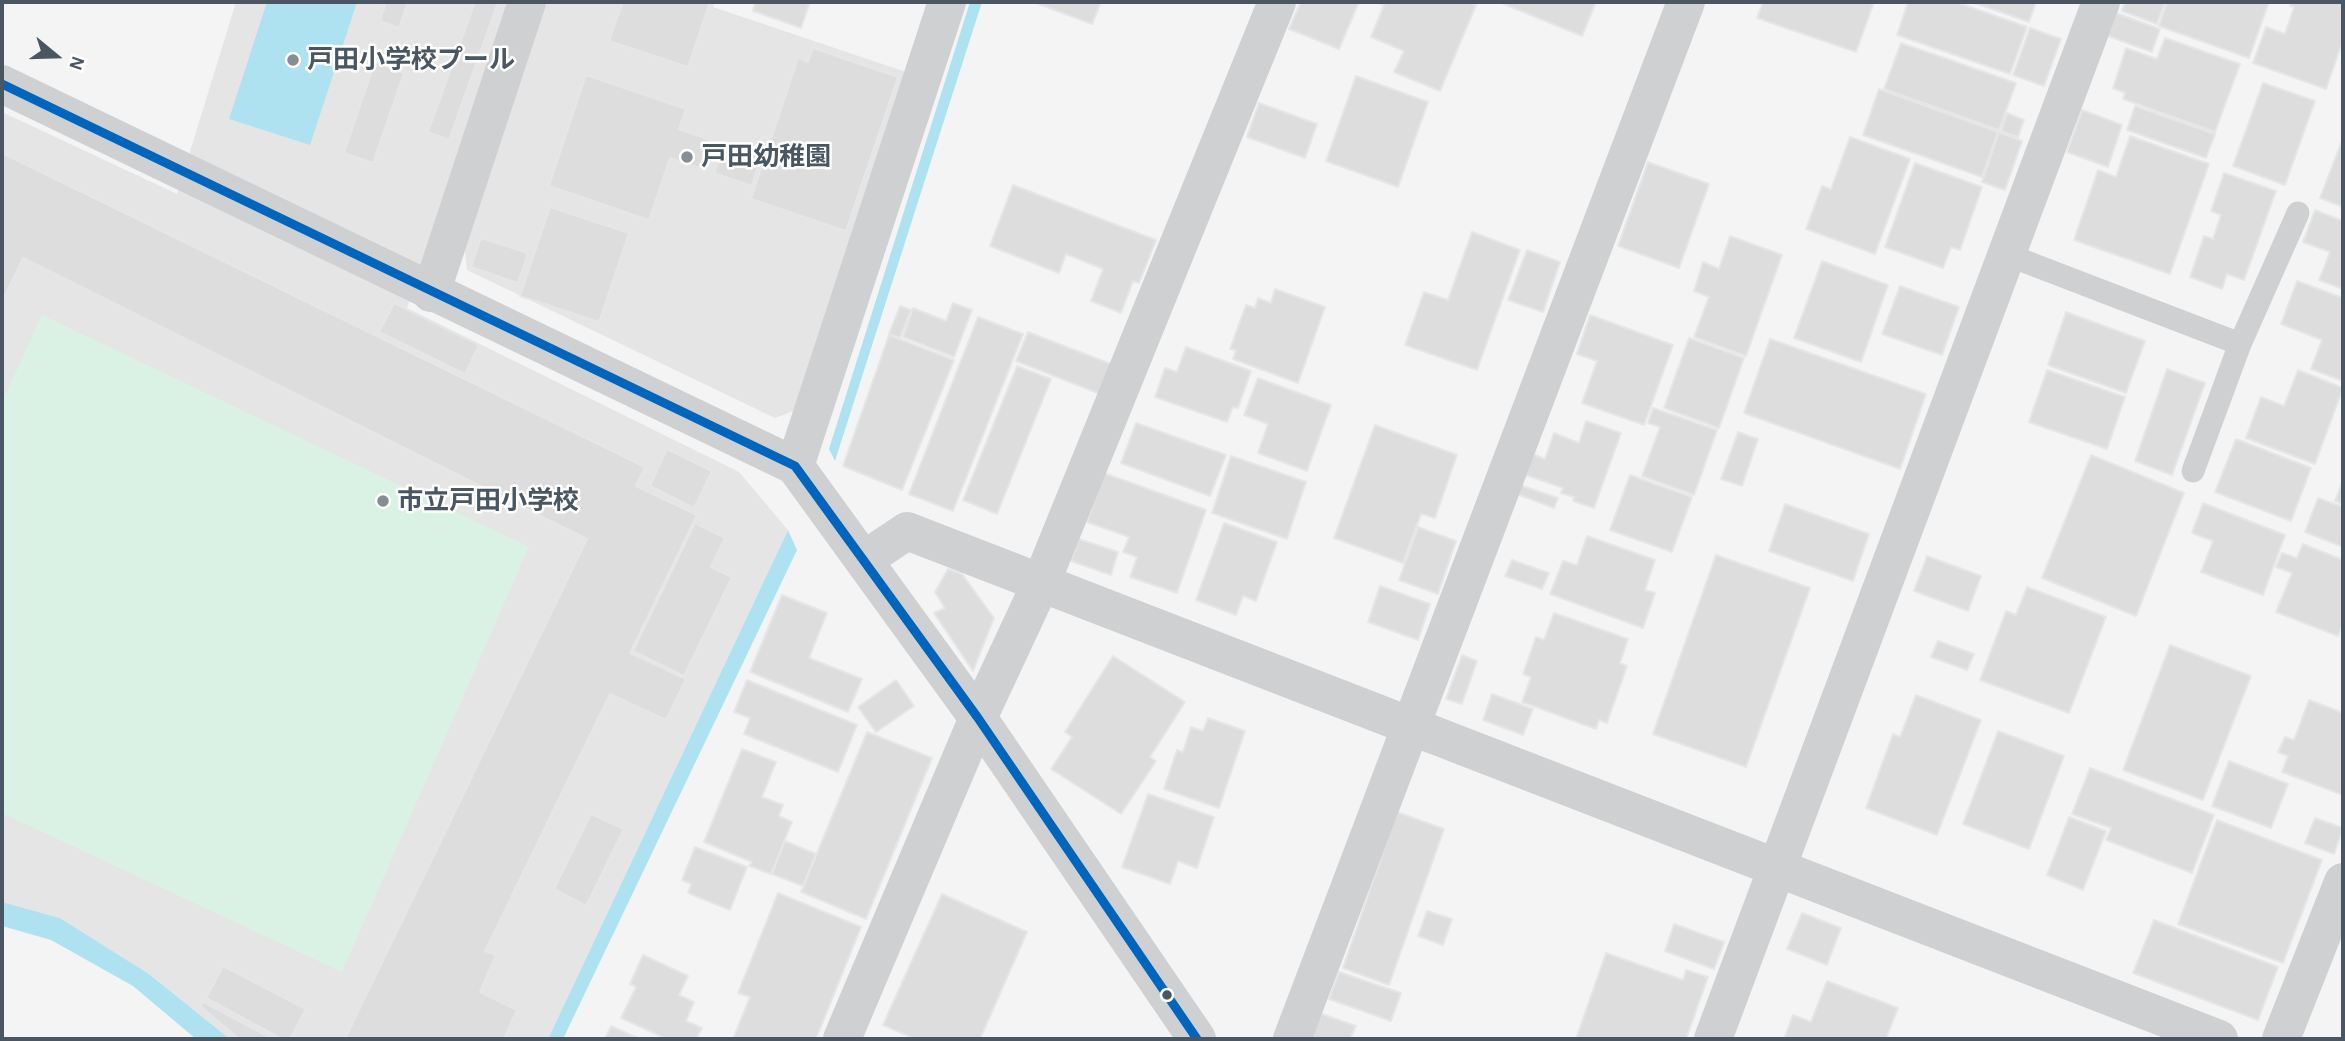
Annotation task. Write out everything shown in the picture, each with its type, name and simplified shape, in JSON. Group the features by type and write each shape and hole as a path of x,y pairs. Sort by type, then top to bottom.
{"street":[{"path":"431,293 527,2"},
{"path":"795,466 947,2"},
{"path":"842,1039 978,718 1041,583 1277,2"},
{"path":"1292,1039 1686,2"},
{"path":"1713,1039 2101,2"},
{"path":"2,84 431,293 795,466 978,718 1197,1039"},
{"path":"865,559 907,531 2219,1039"},
{"path":"2281,1039 2343,882"}],"lane":[{"path":"2193,471 2240,344 2298,213"},
{"path":"2008,256 2240,344"}],"shaded area":[{"name":"市立戸田小学校","path":"236,2 508,2 407,308 739,472 788,530 548,1039 230,1039 149,974 60,918 2,902 2,112 177,194"},
{"name":"戸田幼稚園","path":"544,2 714,2 713,7 909,73 799,409 775,418 467,270 464,241"}],"green space":[{"path":"42,315 529,547 342,972 2,813 2,402"}],"water":[{"name":"戸田小学校プール","path":"267,2 357,2 310,145 229,119"},
{"path":"970,2 982,2 835,461 829,449"},
{"path":"788,530 797,550 563,1039 548,1039"},
{"path":"2,902 60,918 149,974 230,1039 196,1039 133,986 51,940 2,926"}],"building":[{"path":"386,2 408,2 399,28 380,21"},
{"path":"475,2 498,2 449,140 428,132"},
{"path":"623,2 710,2 688,67 609,41"},
{"path":"751,2 810,2 801,28 753,11 755,3"},
{"path":"1033,2 1101,2 1092,24"},
{"path":"1301,2 1359,2 1339,49 1289,29"},
{"path":"1375,2 1468,2 1476,5 1440,91 1394,72 1404,51 1371,37 1384,5"},
{"path":"1499,2 1596,2 1582,36"},
{"path":"1763,2 1874,2 1856,52 1757,18"},
{"path":"1908,2 1956,2 2027,27 2010,74 1897,35"},
{"path":"1972,2 2036,2 2029,22"},
{"path":"2125,2 2165,2 2157,24 2122,11"},
{"path":"2167,2 2269,2 2249,58 2159,26"},
{"path":"2292,2 2343,2 2343,40 2326,89 2253,63 2266,27 2285,34 2294,7 2290,6"},
{"path":"2116,13 2160,29 2152,52 2108,36"},
{"path":"2030,28 2061,39 2044,86 2013,75"},
{"path":"2165,38 2240,64 2215,132 2123,99 2125,93 2113,88 2126,48 2157,59"},
{"path":"1901,43 2016,83 1999,130 1884,89"},
{"path":"813,48 898,77 846,231 751,199 798,58 808,62"},
{"path":"375,62 404,73 373,163 344,153"},
{"path":"586,75 686,109 679,129 715,142 705,170 670,158 649,220 549,186"},
{"path":"1356,76 1428,102 1398,187 1326,161"},
{"path":"2263,83 2315,101 2285,185 2233,166"},
{"path":"1879,89 1998,132 1982,177 1863,135"},
{"path":"1259,103 1317,124 1305,158 1247,137"},
{"path":"2135,106 2215,134 2206,158 2127,130"},
{"path":"2082,110 2122,125 2108,167 2067,152"},
{"path":"2007,113 2024,120 2018,137 2001,131"},
{"path":"1999,132 2022,141 2005,190 1982,182"},
{"path":"2130,136 2209,164 2170,274 2074,240 2098,170 2116,177"},
{"path":"1850,137 1910,159 1875,254 1806,229 1822,186 1831,189"},
{"path":"2343,138 2343,207 2320,198"},
{"path":"724,146 761,157 752,186 714,173"},
{"path":"2,153 645,467 636,486 697,515 630,653 686,679 666,720 610,694 485,951 496,955 480,992 517,1010 504,1039 345,1039 587,539 23,258 2,302"},
{"path":"1648,162 1709,184 1679,268 1618,246"},
{"path":"1915,163 1982,187 1960,250 1951,247 1943,268 1885,247"},
{"path":"2224,173 2276,191 2244,280 2227,274 2222,289 2190,277 2204,236 2213,239 2221,215 2211,211"},
{"path":"1013,185 1156,240 1139,283 1133,281 1121,313 1091,301 1103,269 1066,254 1059,273 990,246"},
{"path":"550,207 629,233 599,322 520,296"},
{"path":"2315,210 2343,221 2343,289 2319,280 2330,252 2303,242"},
{"path":"1472,232 1520,250 1477,370 1405,345 1424,292 1448,300"},
{"path":"1730,236 1782,255 1746,356 1694,337 1709,297 1694,291 1703,262 1719,269"},
{"path":"481,238 528,253 518,283 471,267"},
{"path":"1527,250 1560,262 1543,312 1508,300"},
{"path":"1822,261 1888,285 1861,362 1794,338"},
{"path":"2297,281 2343,298 2343,381 2311,369 2322,340 2281,324"},
{"path":"1900,286 1959,307 1942,355 1882,334"},
{"path":"1275,289 1325,307 1298,383 1233,359 1236,350 1230,349 1246,305 1255,308 1258,298 1271,303"},
{"path":"394,303 479,345 465,374 379,332"},
{"path":"953,303 972,310 954,357 903,337 913,308 946,321"},
{"path":"900,306 911,310 900,338 889,334"},
{"path":"2066,312 2145,341 2126,393 2048,365"},
{"path":"1590,315 1673,345 1644,425 1582,403 1597,361 1577,354"},
{"path":"978,317 1023,334 953,511 909,494"},
{"path":"1028,332 1111,364 1100,394 1016,361"},
{"path":"889,335 954,360 902,490 843,466"},
{"path":"1689,338 1744,358 1719,428 1664,408"},
{"path":"1770,339 1926,394 1900,469 1744,413"},
{"path":"1186,347 1251,371 1238,408 1233,407 1227,422 1155,397 1165,368 1177,372"},
{"path":"1017,366 1051,379 997,514 963,500"},
{"path":"2167,369 2205,383 2172,475 2135,461"},
{"path":"2047,370 2125,397 2107,449 2029,422"},
{"path":"2298,370 2343,388 2315,464 2246,438 2261,397 2284,406"},
{"path":"1258,378 1331,405 1307,471 1258,453 1268,424 1244,415"},
{"path":"1653,408 1717,430 1694,495 1642,476 1660,427 1648,423"},
{"path":"1586,421 1621,433 1594,508 1573,501 1574,497 1561,493 1563,488 1526,475 1533,454 1545,459 1554,433 1579,443"},
{"path":"1136,423 1226,455 1210,496 1121,463"},
{"path":"1375,425 1457,455 1435,518 1421,514 1403,563 1334,538"},
{"path":"1738,432 1758,439 1742,486 1721,479"},
{"path":"2236,439 2311,468 2291,521 2215,492"},
{"path":"667,449 712,471 694,508 650,486"},
{"path":"2091,455 2184,493 2136,616 2042,578"},
{"path":"1231,456 1306,482 1287,539 1212,513"},
{"path":"1104,473 1206,510 1177,593 1130,577 1137,557 1123,552 1129,537 1087,522"},
{"path":"1630,475 1692,497 1672,552 1610,530"},
{"path":"2343,480 2343,504 2335,501"},
{"path":"1520,485 1558,498 1554,508 1517,494"},
{"path":"2318,498 2343,507 2343,547 2305,532"},
{"path":"2203,503 2285,535 2263,595 2201,572 2213,541 2192,533"},
{"path":"1785,504 1869,534 1853,581 1769,551"},
{"path":"695,523 725,538 711,567 732,577 684,676 633,651"},
{"path":"1224,523 1277,542 1256,601 1243,596 1236,615 1196,600"},
{"path":"1418,527 1456,541 1438,594 1399,580"},
{"path":"1587,536 1655,560 1645,590 1655,593 1643,628 1550,594 1563,561 1577,565"},
{"path":"1079,539 1118,552 1111,575 1071,561"},
{"path":"2303,544 2343,560 2343,622 2338,636 2276,612 2292,573 2276,567 2282,553 2297,558"},
{"path":"1716,555 1810,588 1746,767 1653,734"},
{"path":"1927,556 1981,576 1968,611 1914,591"},
{"path":"1512,560 1549,573 1542,589 1505,576"},
{"path":"948,569 962,574 994,618 973,671 934,613 945,608 935,592"},
{"path":"1380,586 1430,604 1418,640 1368,622"},
{"path":"2027,587 2106,617 2069,713 1980,680 2006,611 2016,615"},
{"path":"782,595 827,613 809,658 862,679 848,712 750,672"},
{"path":"1554,613 1628,639 1620,663 1627,666 1607,723 1599,720 1596,729 1522,702 1531,677 1523,674 1536,637 1544,640"},
{"path":"1938,641 1974,654 1967,670 1931,657"},
{"path":"2170,645 2251,676 2203,800 2123,770"},
{"path":"1462,655 1477,661 1462,704 1446,699"},
{"path":"1113,656 1185,702 1150,757 1156,761 1121,814 1051,769 1072,737 1065,732"},
{"path":"747,680 857,725 838,772 744,734 750,718 734,712"},
{"path":"896,680 914,706 876,732 858,707"},
{"path":"1492,694 1533,709 1523,735 1483,720"},
{"path":"1916,695 1981,720 1937,835 1866,808 1893,734 1900,737"},
{"path":"2309,700 2343,713 2343,795 2282,772 2288,756 2278,752 2285,737 2294,740"},
{"path":"1208,718 1245,731 1219,808 1164,789 1177,750 1183,752 1191,727 1203,731"},
{"path":"1998,731 2064,756 2029,849 1963,824"},
{"path":"867,732 932,758 866,919 801,892"},
{"path":"742,749 776,762 762,797 783,805 779,816 792,822 771,874 749,866 752,862 704,842"},
{"path":"2229,761 2288,784 2271,828 2212,806"},
{"path":"2090,768 2214,815 2192,873 2106,840 2111,828 2072,814"},
{"path":"1148,794 1214,817 1197,868 1178,861 1170,884 1122,867"},
{"path":"1397,812 1444,829 1389,985 1343,968"},
{"path":"591,814 624,829 586,906 554,889"},
{"path":"2069,817 2106,831 2083,890 2047,875"},
{"path":"2315,818 2343,828 2334,854 2305,843"},
{"path":"2217,820 2322,860 2283,963 2178,924"},
{"path":"785,841 816,854 803,886 772,874"},
{"path":"695,847 747,867 730,910 688,893 691,884 682,880"},
{"path":"778,893 861,927 816,1039 733,1039 750,997 738,993"},
{"path":"942,894 1027,932 980,1039 915,1039 883,1025"},
{"path":"1427,911 1452,919 1443,945 1418,936"},
{"path":"1802,913 1841,928 1827,965 1787,949"},
{"path":"2154,920 2278,967 2258,1020 2133,973"},
{"path":"1674,924 1724,942 1714,969 1665,951"},
{"path":"1606,953 1683,980 1686,970 1708,977 1686,1039 1576,1039"},
{"path":"643,955 688,976 679,995 694,1002 686,1021 702,1028 696,1039 667,1039 621,1018 636,987 630,984"},
{"path":"223,966 306,1009 290,1039 282,1039 206,998"},
{"path":"1339,972 1401,993 1391,1021 1329,999"},
{"path":"1827,981 1898,1008 1886,1039 1784,1039 1793,1015 1811,1022"},
{"path":"203,1002 273,1039 239,1039 200,1006"},
{"path":"1319,1013 1356,1026 1350,1039 1309,1039"},
{"path":"611,1026 640,1039 605,1039"}],"transit line":[{"path":"2,84 795,466 978,718 1197,1039"}],"place":[{"name":"戸田小学校プール","path":"293,60"},
{"name":"戸田幼稚園","path":"687,157"},
{"name":"市立戸田小学校","path":"383,501"}]}
